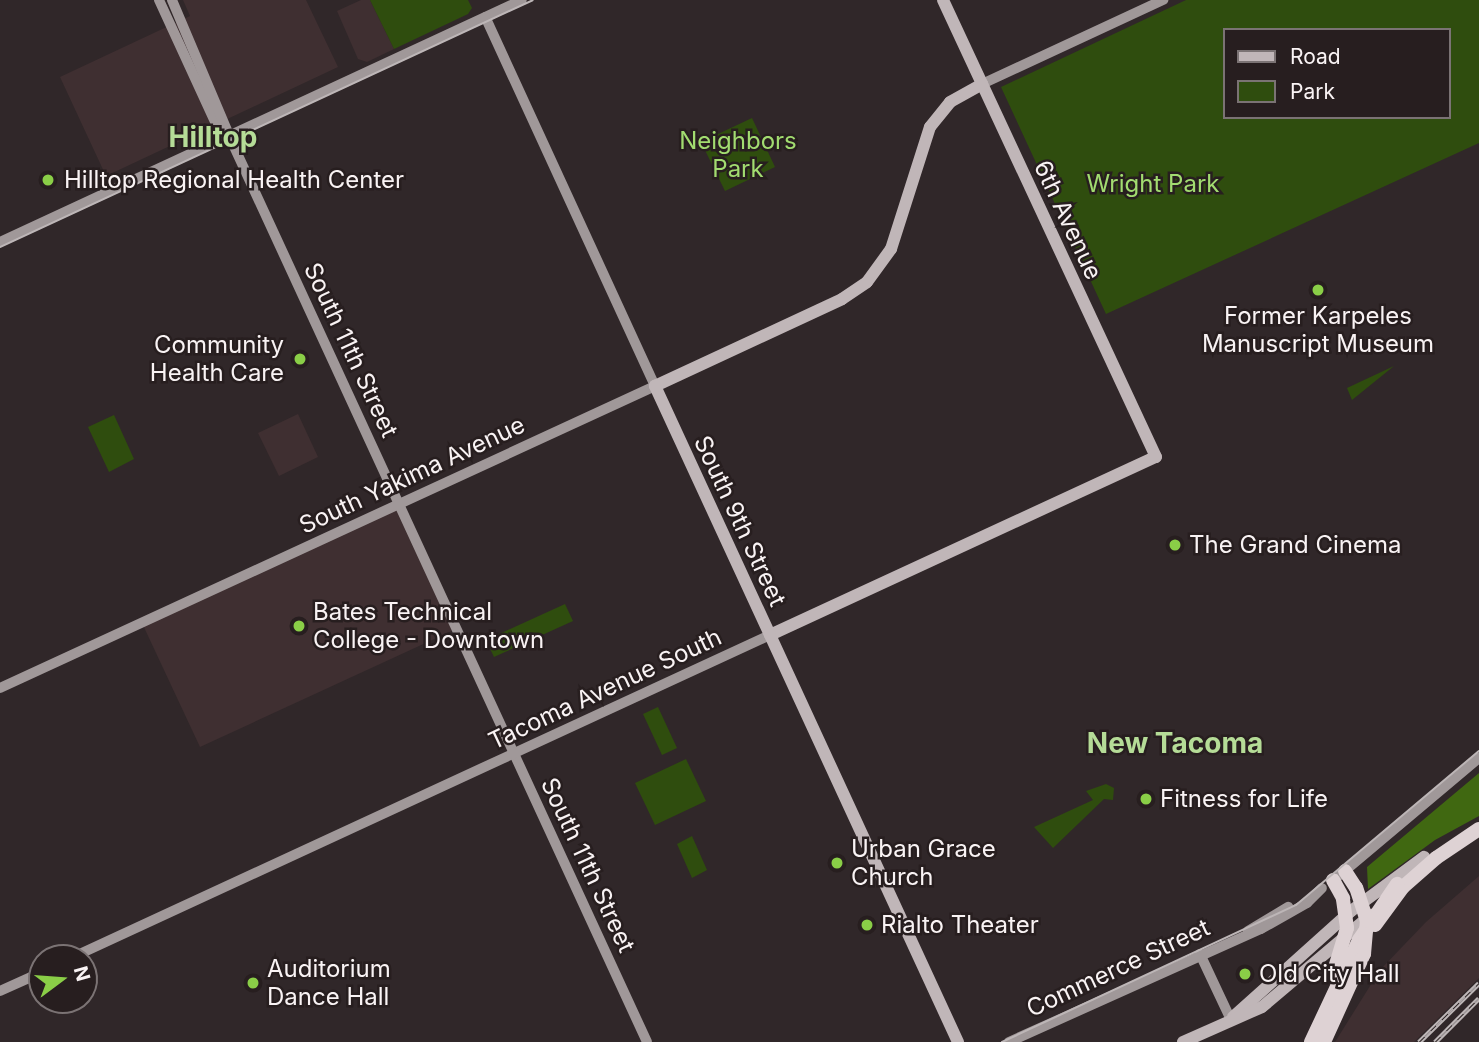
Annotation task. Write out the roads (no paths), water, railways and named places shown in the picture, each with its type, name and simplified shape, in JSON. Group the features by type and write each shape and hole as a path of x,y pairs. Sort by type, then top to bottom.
{"highway":[{"path":"1313,1042 1359,940 1424,857 1479,822"},
{"path":"1400,886 1479,829"},
{"path":"1324,1042 1364,954 1366,915 1356,888 1333,880"},
{"path":"1301,1042 1344,944 1347,920 1343,898 1333,880"}],"main road":[{"name":"South 11th Street","path":"159,0 218,128 228,135"},
{"name":"South 11th Street","path":"172,0 228,123 228,135 647,1042"},
{"path":"0,242 522,0"},
{"name":"6th Avenue","path":"943,0 1156,457"},
{"path":"982,84 1163,0"},
{"name":"South 9th Street","path":"485,17 958,1042"},
{"name":"South Yakima Avenue","path":"0,688 842,299 875,275 891,250 930,127 950,102 982,84"},
{"name":"Tacoma Avenue South","path":"98,946 1156,457"},
{"path":"1333,880 1479,758"},
{"path":"1230,1020 1338,923 1424,857"},
{"name":"Commerce Street","path":"1246,932 1333,880"},
{"name":"Commerce Street","path":"1009,1042 1246,932 1283,918 1333,880"},
{"path":"1183,1042 1262,1007 1400,886"},
{"path":"1200,954 1230,1020"},
{"path":"0,991 28,978"}],"tram line":[{"path":"0,247 533,0"},
{"path":"1002,1042 1296,905 1479,751"}],"railway":[{"path":"1419,1042 1479,983"},
{"path":"1435,1042 1479,998"}],"place":[{"name":"Hilltop Regional Health Center","path":"48,180"},
{"name":"Former Karpeles Manuscript Museum","path":"1318,290"},
{"name":"Community Health Care","path":"300,359"},
{"name":"The Grand Cinema","path":"1175,545"},
{"name":"Bates Technical College - Downtown","path":"299,626"},
{"name":"Fitness for Life","path":"1146,799"},
{"name":"Urban Grace Church","path":"837,863"},
{"name":"Rialto Theater","path":"867,925"},
{"name":"Old City Hall","path":"1245,974"},
{"name":"Auditorium Dance Hall","path":"253,983"}],"district":[{"name":"Hilltop","path":"213,137"},
{"name":"New Tacoma","path":"1175,743"}],"park label":[{"name":"Neighbors Park","path":"738,155"},
{"name":"Wright Park","path":"1153,184"}]}
